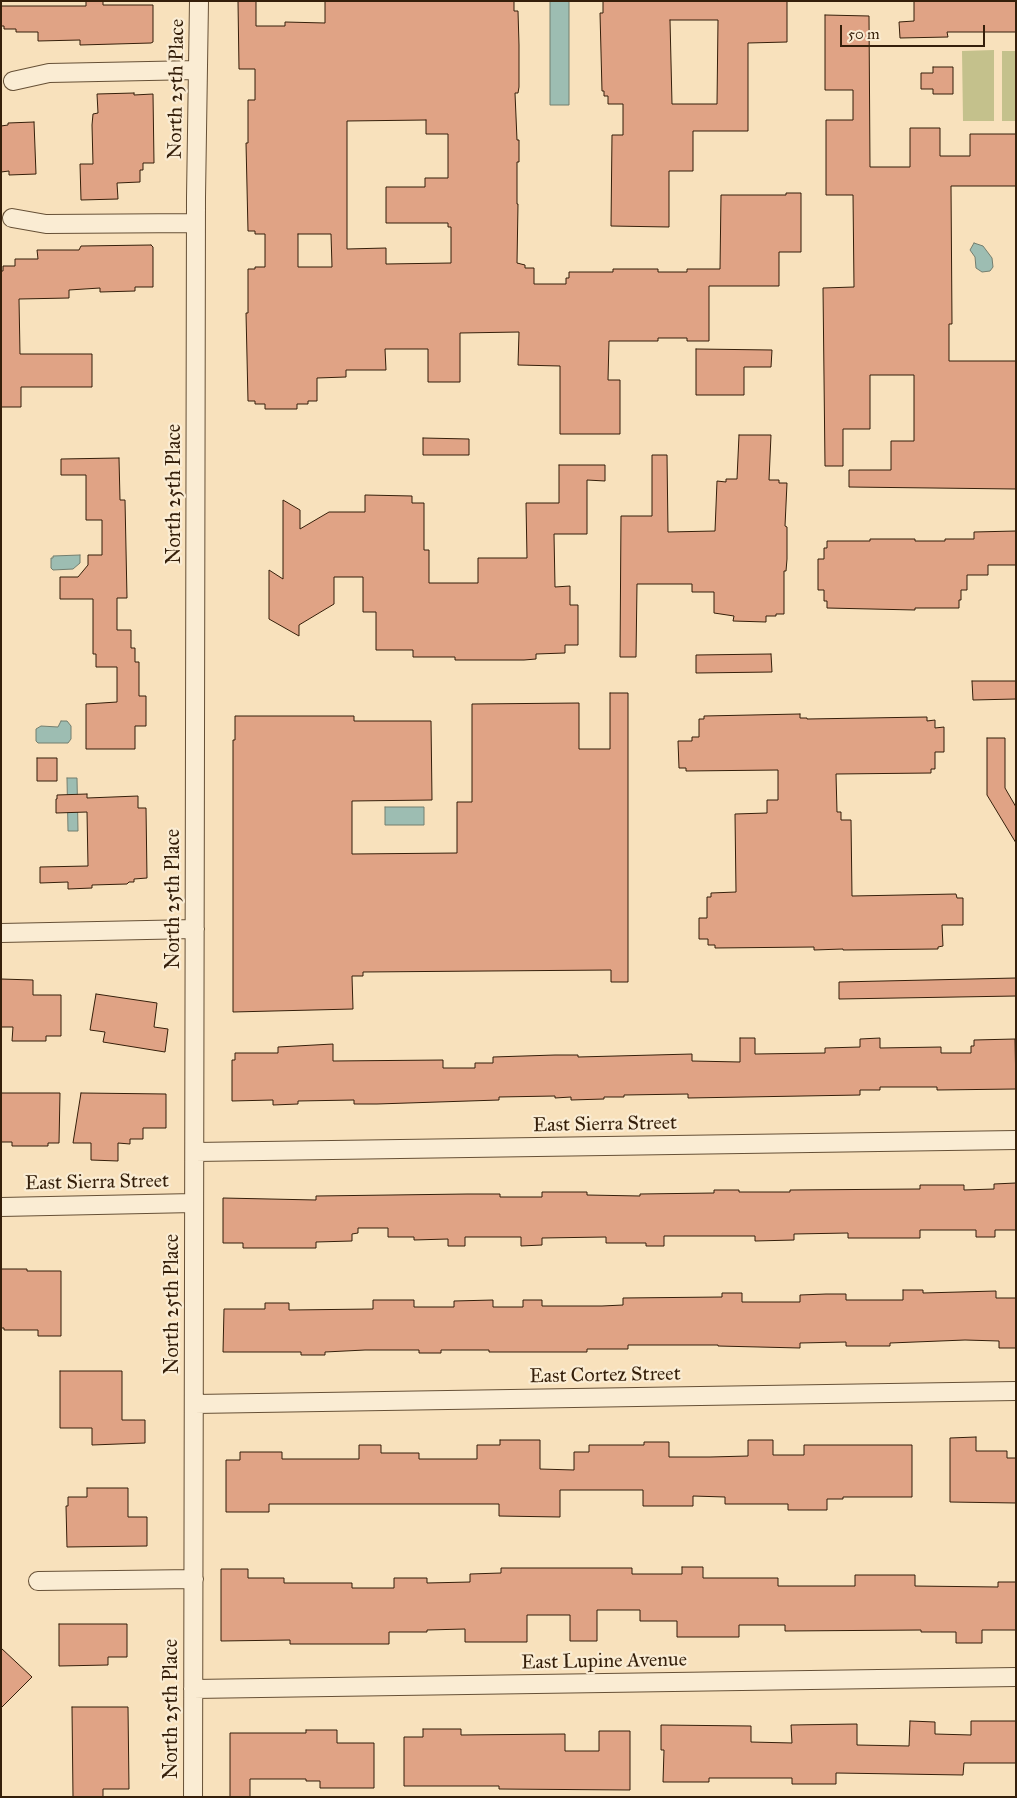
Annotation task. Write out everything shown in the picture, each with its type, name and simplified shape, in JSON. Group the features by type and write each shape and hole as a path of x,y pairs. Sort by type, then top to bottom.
{"street":[{"name":"North 25th Place","path":"193,1797 196,223 199,1"},
{"path":"13,81 48,73 198,70"},
{"path":"12,218 46,224 196,223"},
{"path":"1,933 195,930"},
{"name":"East Sierra Street","path":"195,1152 1016,1140"},
{"name":"East Sierra Street","path":"1,1207 194,1203"},
{"name":"East Cortez Street","path":"195,1404 1016,1391"},
{"path":"38,1580 194,1579"},
{"name":"East Lupine Avenue","path":"193,1689 1016,1677"}],"shaded area":[{"path":"994,50 994,121 963,121 962,51"},
{"path":"1002,51 1016,51 1016,121 1002,121"}],"water":[{"path":"550,1 569,1 569,105 550,105"},
{"path":"974,243 983,246 992,258 993,267 990,271 982,272 976,268 975,257 970,250"},
{"path":"80,555 80,563 73,569 53,570 51,568 51,558 53,556"},
{"path":"61,721 67,721 71,726 71,739 68,743 38,743 36,741 36,729 41,726 58,727"},
{"path":"67,778 77,778 78,831 68,831"},
{"path":"385,807 424,807 424,825 385,825"}],"building":[{"path":"86,1 103,1 103,5 153,5 153,42 80,45 80,40 38,41 38,32 16,32 16,29 4,29 4,26 1,26 1,6 86,6"},
{"path":"238,1 256,1 256,26 285,26 285,22 325,23 325,1 514,1 514,11 518,11 519,45 519,87 518,93 515,93 517,140 519,140 519,162 517,162 517,263 525,265 525,268 534,268 534,284 566,284 569,272 613,272 613,269 658,269 658,272 687,272 687,269 720,269 721,195 786,195 786,193 801,193 801,252 779,252 779,286 709,286 709,341 687,341 687,338 658,338 658,341 609,341 608,380 620,380 620,434 560,434 560,366 518,365 519,332 460,333 460,382 428,382 428,349 385,349 386,370 346,370 346,377 317,378 317,401 308,401 308,404 297,404 297,409 265,409 265,404 255,404 255,401 248,401 246,313 248,313 248,269 265,267 265,234 255,234 255,231 248,231 246,143 248,143 248,100 255,100 255,69 239,69","holes":["426,120 426,134 448,134 448,178 425,178 425,187 386,187 386,223 448,223 448,227 451,227 451,263 386,264 386,248 347,249 347,121","298,234 331,234 332,267 298,267"]},
{"path":"603,1 787,1 787,42 748,43 748,131 693,131 693,171 669,171 669,227 611,226 612,135 623,135 623,104 608,104 608,96 604,96 604,91 602,91 600,13 603,13","holes":["670,20 718,20 717,104 672,104"]},
{"path":"914,1 1016,1 1016,32 947,32 948,37 900,38 899,22 914,21"},
{"path":"825,15 869,16 870,167 910,167 910,128 940,128 940,156 970,156 970,134 1016,134 1016,186 951,186 952,324 949,324 949,361 1016,361 1016,489 849,487 849,470 891,470 891,441 914,441 914,375 870,375 870,429 843,429 843,466 825,466 823,288 854,287 853,195 826,195 826,120 853,120 853,90 825,90"},
{"path":"933,67 953,67 953,94 933,94 933,89 921,89 921,73 933,73"},
{"path":"134,93 134,95 153,94 154,163 143,163 143,170 140,170 140,182 117,183 118,199 81,200 80,164 93,164 92,125 93,114 98,113 97,94"},
{"path":"34,122 36,174 9,175 9,171 1,172 1,126 8,125 8,123"},
{"path":"151,245 153,247 153,287 135,287 135,291 100,292 100,288 69,290 69,298 19,299 20,354 92,354 92,387 21,387 21,407 1,407 1,271 3,271 3,266 15,266 15,259 38,259 37,250 79,250 81,246"},
{"path":"696,349 772,350 771,367 744,367 744,395 696,395"},
{"path":"739,435 771,435 769,480 779,480 779,483 787,483 785,526 787,527 787,559 786,571 784,571 784,614 766,616 766,622 733,621 734,616 714,613 714,592 692,592 692,584 637,584 636,657 620,657 621,516 652,516 652,455 667,455 668,532 715,531 717,481 726,482 726,479 737,479"},
{"path":"423,438 469,439 469,455 423,455"},
{"path":"119,458 120,500 125,500 127,598 117,598 117,630 131,630 131,648 135,648 135,662 139,662 139,696 146,696 146,726 135,726 135,749 86,749 86,704 117,702 117,667 96,667 96,654 93,654 93,599 60,599 60,577 78,577 88,565 88,555 102,555 102,520 86,520 86,475 61,475 61,459"},
{"path":"559,465 605,465 605,481 587,480 587,534 554,534 555,587 570,586 570,605 578,605 578,645 565,645 565,653 536,654 536,659 524,660 455,660 455,657 413,657 413,650 376,650 376,612 363,612 363,577 334,577 334,604 299,625 299,636 269,619 269,570 283,579 283,500 300,510 300,529 329,512 365,512 365,495 412,496 412,503 424,503 424,550 429,550 429,583 478,583 478,558 527,558 526,503 559,503"},
{"path":"1016,531 1016,565 988,565 988,575 967,575 967,590 961,590 959,608 915,608 915,610 827,608 827,601 824,601 824,590 818,590 818,559 824,559 824,548 827,548 827,541 915,539 915,541 945,541 945,539 974,539 974,532"},
{"path":"771,654 772,672 696,673 696,655"},
{"path":"972,681 1016,681 1016,699 973,700"},
{"path":"610,693 628,693 628,982 611,982 611,970 363,972 363,976 352,976 353,1009 233,1012 233,740 235,740 235,716 354,716 354,721 431,721 432,800 352,801 352,854 457,853 457,802 472,802 472,704 579,703 579,749 610,749"},
{"path":"800,714 800,718 807,719 927,717 927,721 935,720 935,728 944,727 944,752 935,752 935,769 931,769 931,773 836,774 837,812 841,812 841,820 851,820 852,896 956,894 957,898 963,898 963,925 942,925 943,946 938,947 938,949 843,950 814,950 814,947 715,948 715,945 708,945 708,939 699,939 699,918 707,918 707,897 711,897 711,893 736,892 735,814 767,813 767,800 778,800 778,770 686,771 686,768 679,768 678,741 692,741 692,737 699,737 699,719 704,719 704,716"},
{"path":"987,738 1005,738 1005,788 1016,807 1016,843 987,795"},
{"path":"37,758 57,758 57,781 37,781"},
{"path":"87,794 87,798 138,796 138,808 146,808 147,878 134,879 134,882 127,884 92,885 92,888 68,889 68,882 40,883 40,867 88,866 87,812 56,813 57,795"},
{"path":"1016,978 1016,996 839,999 839,982"},
{"path":"1,979 33,980 33,995 61,995 61,1036 46,1036 46,1041 12,1041 13,1027 1,1027"},
{"path":"96,994 157,1003 154,1027 168,1029 165,1052 103,1042 105,1032 90,1030"},
{"path":"740,1038 755,1038 755,1054 825,1053 825,1048 860,1047 860,1039 880,1038 880,1048 941,1047 941,1053 971,1053 971,1046 974,1046 974,1040 1015,1039 1016,1089 937,1090 937,1087 880,1087 880,1090 860,1090 860,1095 688,1098 688,1094 624,1095 624,1097 604,1097 604,1099 571,1100 571,1097 555,1098 555,1096 499,1097 499,1100 377,1104 354,1104 354,1100 298,1101 298,1104 273,1105 273,1100 232,1101 232,1060 235,1060 235,1053 278,1053 278,1047 333,1044 333,1061 443,1060 443,1068 475,1068 475,1063 493,1063 493,1057 555,1055 578,1055 578,1057 692,1054 692,1061 740,1062"},
{"path":"1,1093 60,1093 59,1143 48,1143 48,1146 12,1146 12,1142 1,1142"},
{"path":"81,1093 166,1094 166,1128 143,1128 143,1139 130,1139 130,1144 118,1143 118,1161 91,1160 91,1143 73,1143"},
{"path":"1016,1183 1016,1230 995,1230 995,1237 976,1237 976,1230 920,1230 920,1238 848,1238 848,1233 794,1234 794,1240 755,1241 755,1236 664,1236 664,1246 646,1246 646,1243 606,1243 606,1237 542,1238 542,1245 521,1246 521,1237 465,1237 465,1246 448,1246 448,1239 414,1240 414,1237 388,1237 388,1228 358,1228 358,1233 352,1234 352,1241 316,1242 316,1248 243,1248 243,1243 223,1243 223,1198 316,1200 316,1196 467,1194 500,1194 500,1197 542,1197 542,1192 587,1192 587,1195 640,1196 640,1194 714,1193 714,1190 790,1192 790,1190 920,1189 920,1185 964,1185 964,1190 994,1189 994,1184"},
{"path":"1,1269 61,1271 61,1336 38,1336 38,1330 4,1330 4,1328 1,1328"},
{"path":"903,1290 923,1290 923,1293 996,1291 996,1298 1016,1298 1016,1348 999,1348 999,1341 965,1340 890,1343 890,1346 846,1346 846,1342 800,1343 800,1348 718,1345 628,1345 628,1349 587,1349 587,1352 441,1350 441,1353 419,1353 419,1350 365,1350 325,1352 325,1355 301,1355 301,1352 223,1352 224,1309 265,1309 265,1303 289,1303 289,1310 373,1309 373,1300 414,1300 414,1307 454,1307 454,1301 493,1300 493,1307 523,1307 523,1300 542,1300 542,1306 602,1306 623,1305 623,1298 722,1297 722,1293 742,1293 742,1302 800,1302 800,1295 826,1294 846,1294 846,1300 903,1300"},
{"path":"60,1371 122,1371 122,1420 145,1420 145,1443 92,1445 92,1428 60,1428"},
{"path":"976,1437 976,1451 1007,1451 1007,1458 1016,1458 1016,1503 950,1502 950,1438"},
{"path":"500,1440 540,1440 540,1469 574,1470 574,1452 589,1452 589,1445 644,1445 644,1442 669,1442 669,1457 710,1457 748,1456 748,1440 773,1440 773,1455 804,1455 804,1445 912,1445 912,1497 843,1497 843,1499 827,1499 827,1510 788,1510 788,1504 725,1504 725,1497 693,1496 693,1506 643,1506 643,1490 560,1490 560,1517 499,1516 499,1504 269,1504 269,1512 226,1512 226,1460 240,1460 240,1452 282,1452 282,1459 359,1459 359,1445 381,1445 381,1453 419,1453 419,1459 477,1459 477,1445 500,1445"},
{"path":"87,1488 128,1488 128,1517 147,1517 147,1546 67,1547 66,1506 68,1506 68,1497 87,1497"},
{"path":"682,1567 703,1567 703,1578 778,1578 778,1586 855,1586 855,1575 915,1575 915,1586 998,1587 998,1582 1016,1582 1016,1630 982,1630 982,1643 956,1643 956,1632 921,1632 921,1630 785,1631 785,1625 739,1625 739,1637 677,1637 677,1621 640,1621 640,1610 597,1610 597,1641 570,1641 570,1615 527,1615 527,1642 465,1642 465,1629 389,1632 389,1644 290,1644 290,1640 221,1641 221,1569 248,1569 248,1578 284,1578 284,1583 352,1583 352,1588 394,1588 394,1578 427,1578 427,1583 470,1582 470,1574 501,1573 501,1568 632,1568 632,1574 682,1574"},
{"path":"59,1624 127,1624 127,1657 108,1657 108,1665 59,1666"},
{"path":"1,1648 32,1677 1,1708"},
{"path":"72,1707 128,1707 129,1789 103,1789 103,1797 73,1797"},
{"path":"910,1721 935,1722 935,1734 971,1735 971,1721 1016,1721 1016,1763 964,1763 963,1775 836,1773 836,1784 792,1784 792,1778 709,1778 709,1782 663,1782 664,1750 661,1750 661,1725 751,1726 751,1742 792,1743 791,1725 857,1724 857,1745 909,1746"},
{"path":"423,1729 461,1729 461,1735 565,1734 565,1751 599,1751 599,1731 630,1731 630,1790 499,1789 499,1786 404,1786 404,1737 423,1737"},
{"path":"306,1730 337,1730 337,1743 374,1743 374,1788 320,1788 320,1781 306,1781 306,1779 250,1779 250,1797 230,1797 230,1733 306,1733"}]}
